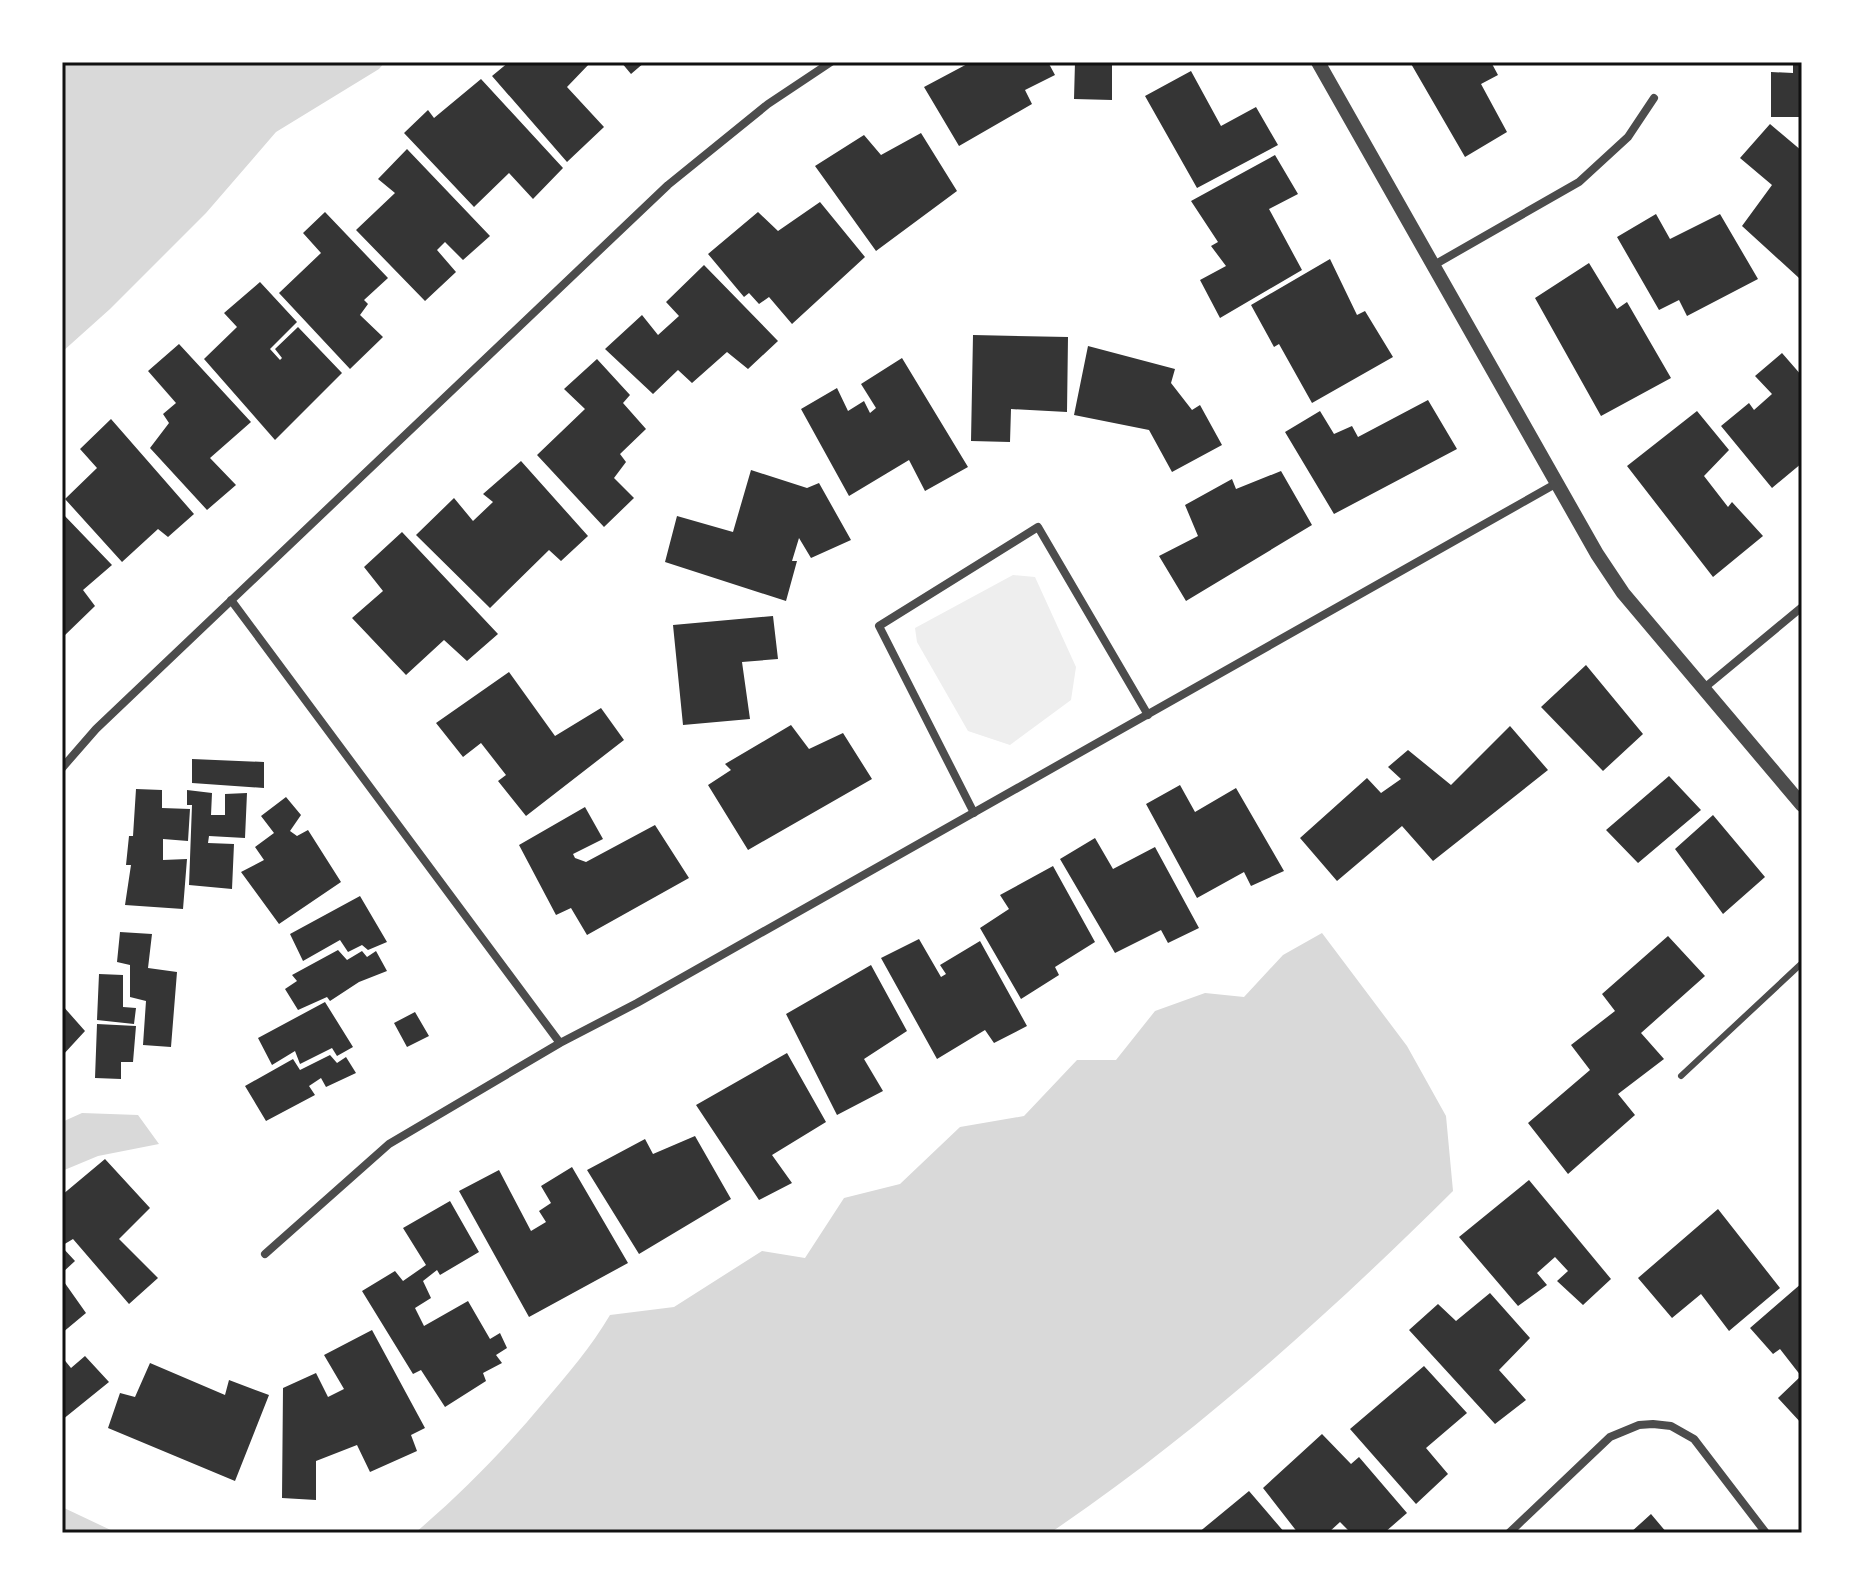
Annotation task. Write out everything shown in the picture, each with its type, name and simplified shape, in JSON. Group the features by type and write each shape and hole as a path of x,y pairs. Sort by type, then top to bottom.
{"street":[{"path":"62,768 96,729 668,185 768,104 831,62"},
{"path":"1318,62 1597,554 1623,593 1802,805"},
{"path":"1434,265 1579,182 1628,137 1654,98"},
{"path":"265,1254 389,1144 560,1043 637,1003 1557,483"},
{"path":"974,813 879,626 1038,527 1148,715"},
{"path":"231,600 560,1043"},
{"path":"1703,689 1802,607"},
{"path":"1509,1533 1610,1437 1639,1425 1653,1424 1671,1426 1694,1439 1766,1533"}],"lane":[{"path":"1681,1076 1802,963"}],"shaded area":[{"path":"62,62 385,62 379,69 276,132 206,213 62,352"},
{"path":"1013,575 1035,577 1076,667 1071,700 1010,745 968,731 917,642 915,628"},
{"path":"1322,933 1407,1046 1446,1116 1453,1191 1309,1328 1209,1414 1050,1533 415,1533 466,1487 514,1437 579,1360 610,1315 674,1307 762,1251 805,1258 844,1198 900,1184 960,1127 1024,1116 1077,1060 1116,1060 1155,1011 1205,993 1244,997 1283,955"},
{"path":"82,1113 138,1115 159,1144 98,1156 62,1171 62,1122"},
{"path":"62,1507 117,1533 62,1533"}],"building":[{"path":"509,62 591,62 567,87 604,127 567,162 492,76"},
{"path":"621,62 645,62 631,74"},
{"path":"971,62 1048,62 1055,75 1025,90 1032,104 959,146 924,87"},
{"path":"1075,62 1112,62 1112,100 1074,99"},
{"path":"1410,62 1491,62 1498,75 1481,84 1507,132 1465,157"},
{"path":"1793,62 1802,62 1802,117 1771,117 1771,72 1793,73"},
{"path":"1191,71 1221,126 1256,107 1278,145 1197,188 1145,96"},
{"path":"481,79 563,168 533,199 509,173 474,207 404,133 428,110 434,118"},
{"path":"1770,124 1802,151 1802,274 1799,278 1742,226 1772,185 1740,158"},
{"path":"921,133 957,191 876,251 815,166 864,135 881,155"},
{"path":"407,149 490,236 463,260 445,242 437,250 456,272 425,301 356,230 395,193 378,179"},
{"path":"1275,155 1298,194 1269,209 1302,270 1220,318 1200,280 1226,266 1211,246 1218,242 1191,201"},
{"path":"820,202 865,257 792,324 769,297 759,304 749,293 744,297 708,254 758,212 778,231"},
{"path":"325,212 388,278 364,300 368,304 360,315 383,337 350,369 279,293 321,253 303,233"},
{"path":"1656,214 1670,239 1720,214 1758,279 1687,316 1679,300 1659,310 1617,237"},
{"path":"1330,259 1357,315 1365,311 1393,357 1312,403 1279,344 1274,347 1251,305"},
{"path":"1589,263 1617,309 1627,302 1671,378 1601,416 1535,298"},
{"path":"704,265 778,341 748,369 727,352 692,383 678,370 653,394 605,349 642,315 658,335 679,316 666,302"},
{"path":"260,282 297,322 270,349 280,360 282,358 275,349 298,327 342,373 275,440 204,359 237,327 224,313"},
{"path":"973,335 1068,337 1067,412 1011,409 1010,442 971,441"},
{"path":"179,344 251,422 210,458 236,485 207,510 150,448 169,423 163,414 176,403 148,371"},
{"path":"1088,346 1175,369 1171,383 1192,410 1200,405 1222,445 1172,472 1149,430 1074,415"},
{"path":"1782,353 1802,376 1802,463 1772,488 1721,426 1749,403 1754,410 1772,394 1755,376"},
{"path":"902,358 968,467 925,491 909,460 849,496 801,409 837,388 848,411 864,401 870,413 876,408 861,384"},
{"path":"597,359 630,395 623,403 646,429 620,454 626,462 614,478 634,498 604,527 537,455 585,409 564,389"},
{"path":"1428,400 1457,449 1334,514 1285,432 1320,411 1334,434 1352,426 1358,437"},
{"path":"1697,411 1729,450 1704,476 1728,507 1732,502 1763,536 1713,577 1627,466"},
{"path":"111,419 194,514 168,537 158,529 122,562 65,499 97,468 80,449"},
{"path":"521,461 588,536 561,561 549,550 490,608 416,535 454,498 473,521 493,502 483,494"},
{"path":"751,470 807,488 819,483 851,540 811,558 799,538 792,561 797,561 786,601 665,562 677,516 733,532"},
{"path":"1281,471 1312,525 1186,601 1159,556 1198,536 1185,505 1232,479 1236,489"},
{"path":"62,513 112,565 83,590 95,606 62,638"},
{"path":"402,532 498,634 467,661 444,640 406,675 352,618 383,591 364,567"},
{"path":"773,616 778,659 742,662 750,719 683,725 673,625"},
{"path":"1586,665 1643,734 1603,771 1541,707"},
{"path":"509,672 555,736 601,708 624,740 526,816 498,781 506,775 481,743 463,757 436,723"},
{"path":"791,725 809,749 843,733 872,779 748,850 708,785 731,770 725,764"},
{"path":"1510,726 1548,770 1433,861 1402,826 1337,881 1300,838 1367,778 1381,793 1401,779 1388,767 1408,750 1451,785"},
{"path":"192,759 264,762 264,788 192,783"},
{"path":"1669,776 1701,810 1638,863 1606,830"},
{"path":"1180,785 1195,812 1236,788 1284,871 1251,886 1244,872 1197,898 1146,804"},
{"path":"136,789 162,790 162,808 190,809 188,841 163,839 163,860 187,859 183,909 125,905 131,865 126,865 129,836 133,836"},
{"path":"187,790 212,793 211,815 225,815 225,794 247,793 245,838 209,836 208,843 234,844 232,889 189,885 192,805 187,805"},
{"path":"286,797 301,815 290,831 297,836 308,830 341,882 279,924 241,872 264,860 255,847 274,833 261,816"},
{"path":"585,807 603,839 573,854 575,858 586,862 655,825 689,878 587,935 571,908 556,915 519,845"},
{"path":"1713,815 1765,877 1723,914 1675,849"},
{"path":"1095,838 1113,869 1155,847 1199,928 1168,943 1161,930 1115,953 1060,859"},
{"path":"1053,866 1095,942 1055,967 1059,975 1021,999 980,928 1009,909 1000,895"},
{"path":"360,896 387,942 368,950 362,945 348,952 340,940 303,961 290,934"},
{"path":"120,932 152,934 148,968 177,972 171,1047 143,1045 146,1001 130,997 130,965 117,962"},
{"path":"1668,936 1705,976 1641,1033 1664,1059 1618,1094 1635,1115 1568,1174 1528,1123 1590,1070 1571,1045 1615,1011 1602,994"},
{"path":"919,939 941,977 946,974 940,965 980,941 1027,1026 994,1043 985,1030 937,1059 881,958"},
{"path":"338,950 347,960 362,951 367,957 376,951 387,971 359,982 330,1001 327,997 298,1010 285,989 297,981 292,975"},
{"path":"871,965 907,1031 864,1059 883,1091 837,1115 786,1014"},
{"path":"99,974 123,975 123,1007 136,1008 134,1024 97,1020"},
{"path":"325,1002 353,1047 337,1056 332,1048 300,1064 295,1051 272,1065 258,1038"},
{"path":"62,1005 85,1031 62,1056"},
{"path":"415,1012 429,1036 407,1047 394,1023"},
{"path":"97,1024 136,1026 133,1062 121,1062 121,1079 95,1078"},
{"path":"787,1053 826,1122 772,1155 792,1183 759,1200 696,1105"},
{"path":"330,1055 337,1063 346,1057 356,1073 326,1087 321,1078 309,1086 315,1095 266,1121 245,1086 293,1059 300,1070"},
{"path":"695,1136 731,1199 639,1254 587,1170 645,1139 653,1154"},
{"path":"105,1159 150,1208 119,1239 158,1278 129,1304 73,1239 62,1243 62,1195"},
{"path":"572,1167 628,1263 529,1317 459,1191 499,1170 531,1231 546,1222 539,1211 551,1203 541,1186"},
{"path":"1529,1180 1611,1279 1583,1305 1557,1281 1568,1271 1555,1257 1537,1273 1547,1285 1518,1306 1459,1237"},
{"path":"450,1201 479,1252 440,1275 437,1270 423,1281 431,1298 415,1308 424,1326 468,1301 490,1339 500,1333 507,1348 496,1355 502,1363 483,1373 486,1381 445,1407 421,1370 413,1374 362,1291 395,1271 403,1281 426,1265 403,1228"},
{"path":"1718,1209 1780,1288 1729,1331 1701,1294 1672,1318 1638,1278"},
{"path":"62,1247 75,1261 62,1273"},
{"path":"62,1279 86,1313 62,1333"},
{"path":"1802,1283 1802,1424 1778,1398 1801,1376 1780,1349 1773,1354 1750,1328"},
{"path":"1490,1293 1530,1338 1499,1370 1526,1400 1495,1424 1409,1330 1438,1304 1456,1321"},
{"path":"372,1330 425,1428 411,1435 417,1451 370,1472 357,1445 316,1461 316,1500 282,1498 283,1388 316,1373 328,1397 344,1389 324,1355"},
{"path":"85,1356 109,1382 62,1420 62,1357 71,1368"},
{"path":"150,1363 225,1395 229,1380 269,1395 235,1481 108,1428 120,1393 135,1397"},
{"path":"1424,1366 1467,1413 1426,1448 1448,1474 1416,1504 1350,1429"},
{"path":"1322,1434 1351,1464 1359,1457 1407,1513 1384,1533 1351,1533 1340,1522 1328,1533 1298,1533 1263,1488"},
{"path":"1249,1491 1285,1533 1198,1533"},
{"path":"1651,1514 1667,1533 1630,1533"}]}
